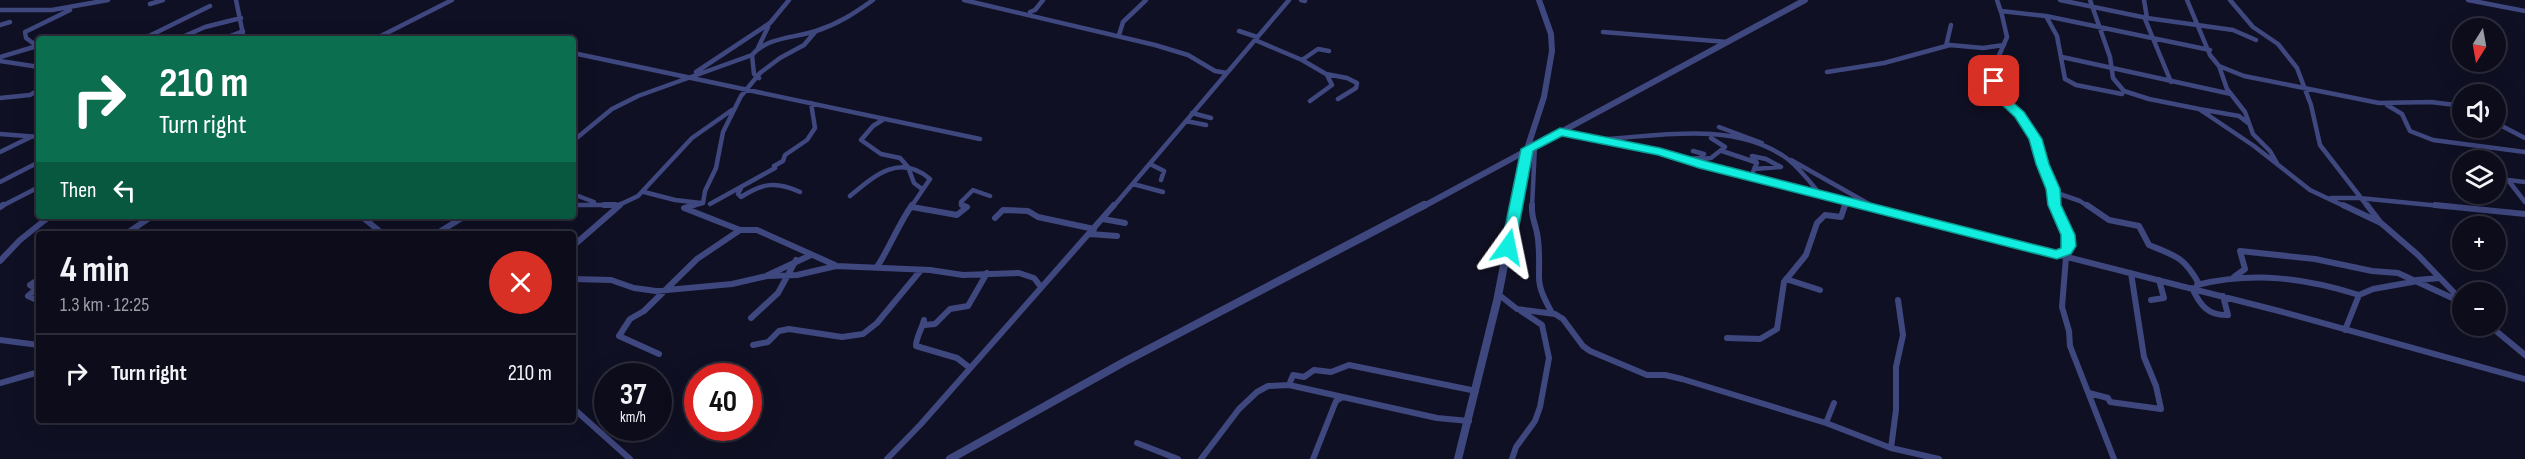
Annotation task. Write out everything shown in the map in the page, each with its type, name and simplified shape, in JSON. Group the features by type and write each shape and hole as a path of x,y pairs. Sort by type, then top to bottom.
{"street":[{"path":"36,45 26,38 25,32 81,5 98,0"},
{"path":"0,10 52,10 108,0"},
{"path":"150,4 163,0"},
{"path":"237,0 244,36"},
{"path":"381,36 452,0"},
{"path":"576,139 624,102 752,55 770,23 789,0"},
{"path":"758,48 816,31 848,18 873,0"},
{"path":"964,0 1119,35 1188,55 1214,72 1227,73"},
{"path":"1028,13 1035,10 1043,0"},
{"path":"1119,35 1123,22 1146,0"},
{"path":"887,459 1090,234 1289,0"},
{"path":"1458,459 1498,294 1527,149 1544,97 1552,51 1551,34 1539,0"},
{"path":"950,459 1124,363 1350,246 1805,0"},
{"path":"1997,0 1996,4 2001,12 2007,35 1994,67 1994,81 2003,100 2020,115 2032,131 2054,192 2055,205 2068,235 2069,246 2066,251 2057,255"},
{"path":"2060,0 2147,18 2233,30 2256,40"},
{"path":"2090,0 2110,57 2111,69 2119,86 2129,93 2199,109 2211,108 2239,116 2251,126"},
{"path":"2144,0 2147,18 2145,19 2171,82"},
{"path":"2187,0 2210,50 2210,55 2219,66 2224,84 2245,112 2253,134 2272,153 2278,166"},
{"path":"2230,0 2253,27 2278,44 2297,68 2311,105 2320,145 2337,163 2360,198 2381,223 2418,255 2452,291"},
{"path":"2468,0 2525,11"},
{"path":"149,36 210,6"},
{"path":"2001,12 2006,10 2046,16 2210,50"},
{"path":"2046,16 2051,21 2062,57 2065,79 2071,84 2122,94"},
{"path":"185,36 217,23 241,18"},
{"path":"0,25 10,22"},
{"path":"686,78 770,23"},
{"path":"1946,46 1951,25"},
{"path":"230,36 243,31"},
{"path":"703,203 705,191 716,168 723,132 747,89 759,78 760,73 780,58 804,45 816,31"},
{"path":"1239,31 1302,60 1326,74 1347,78 1357,83 1356,88 1338,99"},
{"path":"1603,32 1729,42"},
{"path":"190,34 195,36"},
{"path":"1827,72 1873,66 1946,46 1981,48 2004,45"},
{"path":"0,59 36,47"},
{"path":"1302,60 1318,50 1329,51"},
{"path":"576,54 660,70 686,78 980,139"},
{"path":"752,55 754,74 759,78"},
{"path":"2062,57 2231,94"},
{"path":"0,59 36,66"},
{"path":"2219,66 2244,76 2382,103 2431,102 2452,105"},
{"path":"1310,101 1332,85 1326,74"},
{"path":"0,98 30,95 36,92"},
{"path":"710,204 775,168 774,166 783,161 785,155 807,140 815,128 811,103"},
{"path":"2382,103 2402,114 2410,131 2428,139 2525,152"},
{"path":"2199,109 2310,190 2381,223"},
{"path":"576,243 620,205 644,192 693,136 717,118 734,110"},
{"path":"1192,113 1212,118"},
{"path":"884,119 873,126 861,140 881,154 900,158 909,167 914,183 922,189"},
{"path":"1186,121 1206,125"},
{"path":"1713,136 1719,127"},
{"path":"1719,127 1782,155 1820,194"},
{"path":"1719,127 1755,139 1867,203 1890,212"},
{"path":"2506,128 2525,138"},
{"path":"1560,132 1660,152 2223,296 2525,380"},
{"path":"0,134 36,137"},
{"path":"1599,139 1665,134 1744,138"},
{"path":"0,152 32,136"},
{"path":"1684,159 1715,158 1725,147 1713,136"},
{"path":"1729,136 1725,142 1729,145"},
{"path":"1535,145 1531,214 1538,232 1541,287 1552,313"},
{"path":"1761,145 1764,159"},
{"path":"1722,151 1757,163"},
{"path":"1684,159 1700,158 1704,154 1693,152"},
{"path":"1754,169 1780,167 1752,156 1757,163"},
{"path":"1752,176 1757,163"},
{"path":"0,182 36,164"},
{"path":"1150,164 1164,171 1161,180"},
{"path":"850,196 878,173 909,167 923,171 930,179 899,224 893,243 878,267"},
{"path":"2525,182 2508,180 2525,202"},
{"path":"741,188 738,194 741,197 773,182 781,182 800,192"},
{"path":"1133,184 1163,192"},
{"path":"0,207 36,189"},
{"path":"912,207 957,215 966,207 961,205 961,202 973,190 990,196"},
{"path":"644,192 668,199 703,203"},
{"path":"2054,192 2080,201 2109,220 2139,226 2147,243 2181,258 2192,268 2199,284"},
{"path":"576,195 597,203"},
{"path":"2328,198 2360,198 2525,214"},
{"path":"1727,338 1745,341 1764,338 1777,329 1786,279 1806,255 1818,221 1825,215 1841,217 1847,201"},
{"path":"576,205 597,203 620,205"},
{"path":"703,203 684,208 740,230 757,230 836,266"},
{"path":"995,218 1003,210 1028,211 1038,217 1094,229"},
{"path":"0,261 20,240 46,219"},
{"path":"130,231 148,219"},
{"path":"365,219 379,231"},
{"path":"441,231 460,219"},
{"path":"1103,219 1125,223"},
{"path":"659,354 618,336 630,319 644,311 697,259 740,230"},
{"path":"1090,234 1117,236"},
{"path":"2234,277 2245,269 2240,251 2315,259 2372,271 2395,272 2452,297"},
{"path":"767,276 796,260 813,255"},
{"path":"2066,257 2062,307 2069,331 2072,354 2114,459"},
{"path":"751,318 777,293 789,276 796,260"},
{"path":"576,279 611,280 643,290 666,291 732,284 767,276 789,276 836,266 921,270 963,275 1006,272 1029,275 1041,287"},
{"path":"753,345 768,342 776,333 786,329 836,337 862,335 875,325 904,284 921,270"},
{"path":"970,368 957,358 916,346 916,339 924,322 935,324 950,309 968,306 987,273"},
{"path":"2089,393 2108,398 2110,402 2162,409 2156,386 2144,357 2131,273"},
{"path":"2191,288 2199,284 2234,277 2262,276 2305,280 2359,295 2373,289 2440,278"},
{"path":"1786,279 1820,290"},
{"path":"2151,300 2164,298 2159,280"},
{"path":"2191,288 2200,306 2212,314 2228,315 2223,296"},
{"path":"36,289 28,296 36,299"},
{"path":"1498,294 1542,325 1549,358 1540,407 1535,421 1516,447 1512,459"},
{"path":"2345,330 2359,295"},
{"path":"1891,448 1896,410 1896,367 1903,335 1898,300"},
{"path":"1517,309 1552,313 1563,319 1590,351 1645,374 1682,379 1826,423 1891,448 1939,459"},
{"path":"2502,336 2525,355"},
{"path":"0,340 36,345"},
{"path":"1289,386 1293,375 1304,377 1314,370 1331,372 1349,365 1476,391"},
{"path":"0,383 36,373"},
{"path":"1201,459 1235,415 1259,391 1270,386 1289,386 1437,418 1469,421"},
{"path":"1313,459 1336,401 1341,398"},
{"path":"1826,423 1834,404"},
{"path":"576,411 630,459"},
{"path":"1137,443 1178,459"}],"route":[{"path":"1508,247 1527,149 1560,132 1660,152 2057,255 2066,251 2069,246 2068,235 2055,205 2053,189 2042,164 2036,139 2020,115 2003,100 1994,81"}]}
